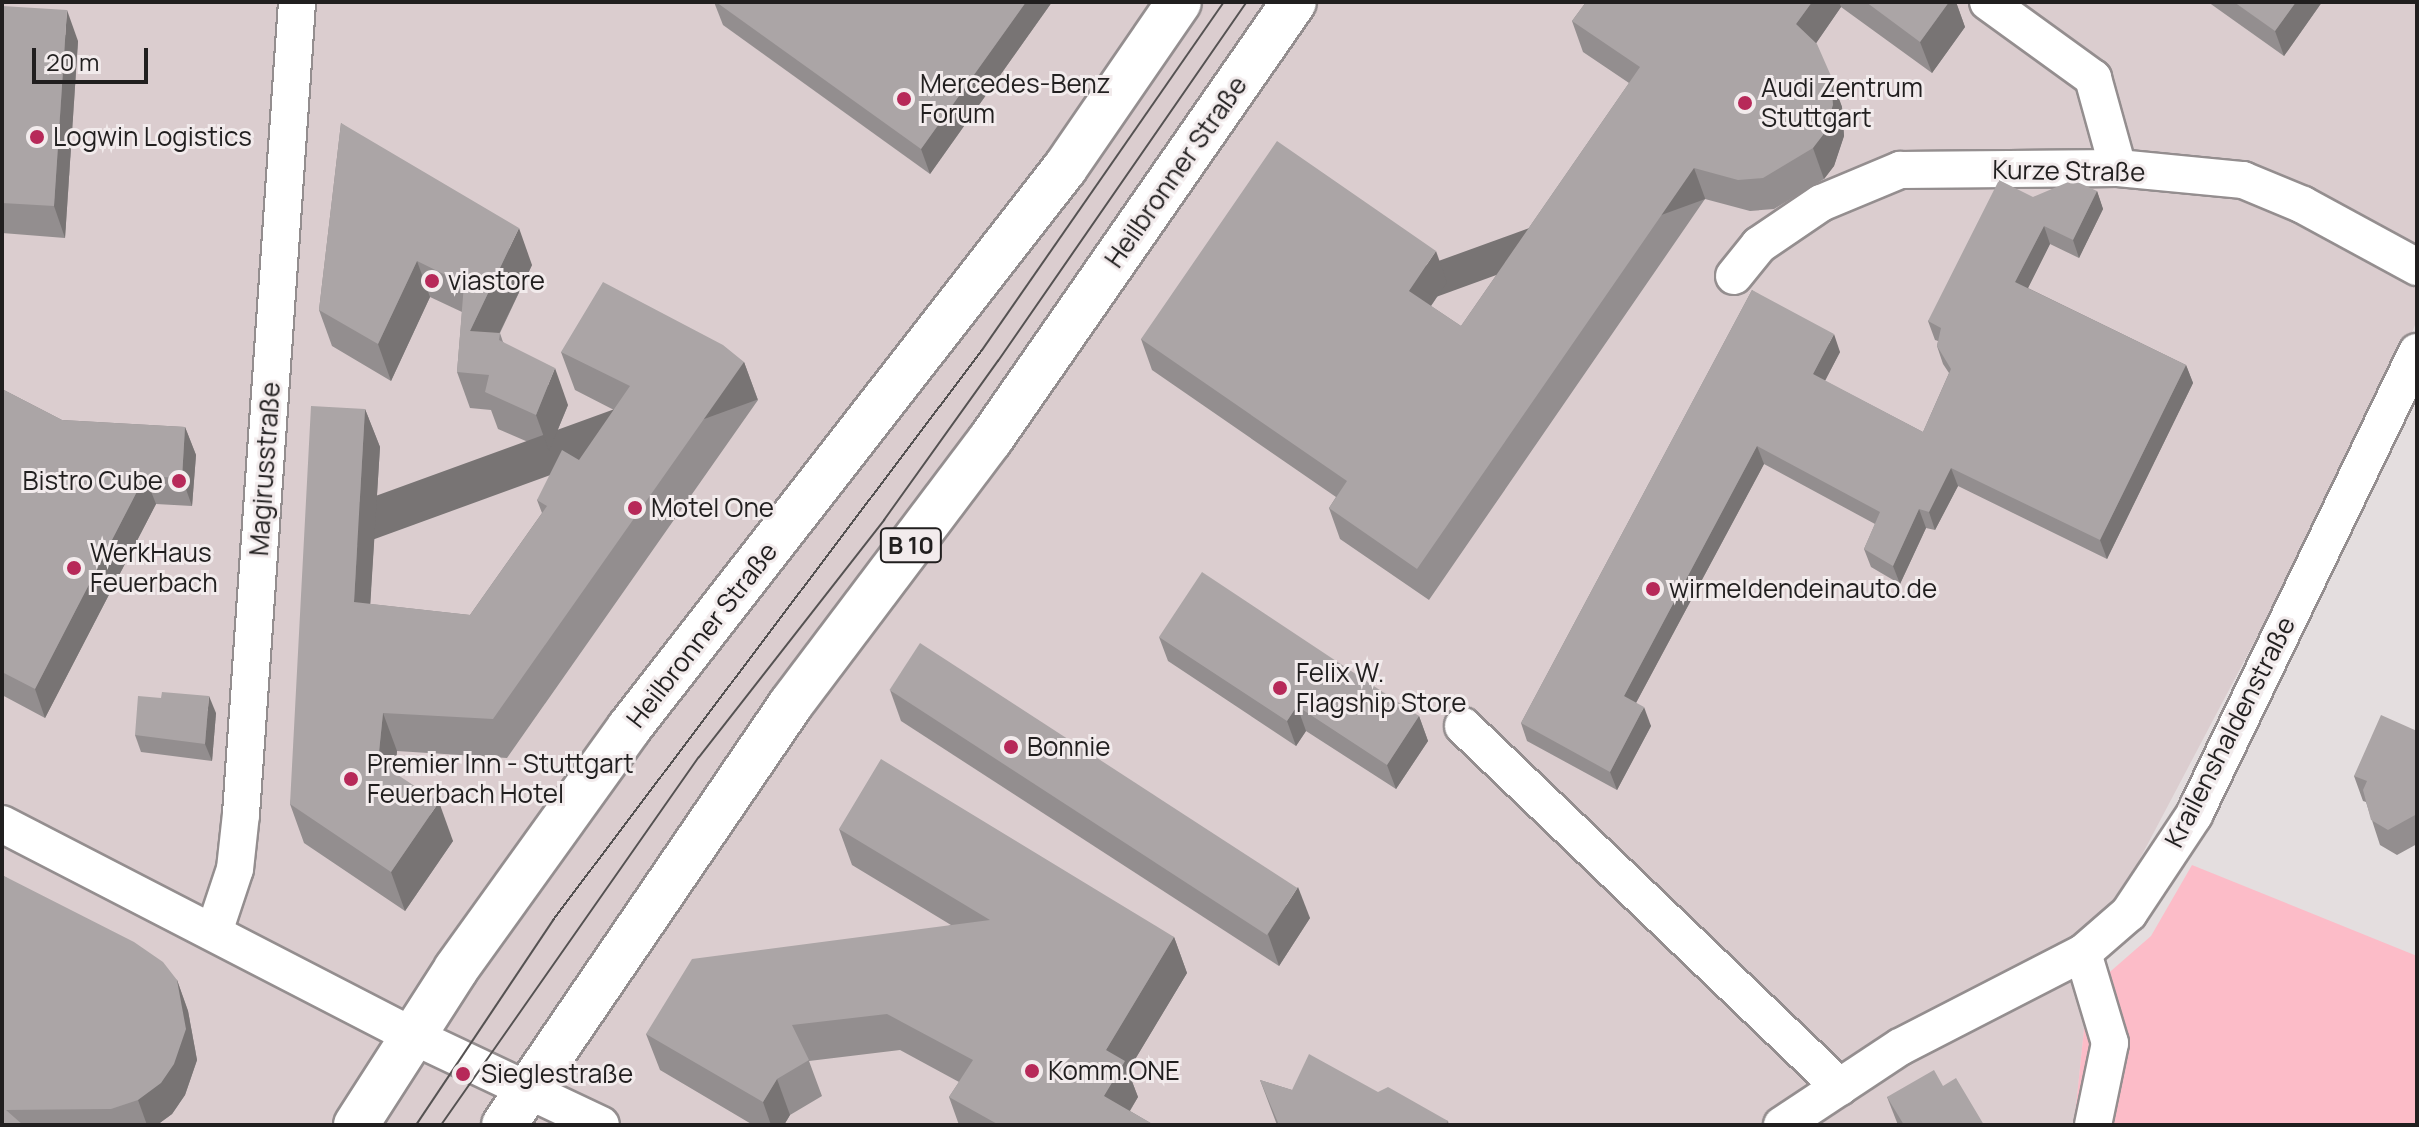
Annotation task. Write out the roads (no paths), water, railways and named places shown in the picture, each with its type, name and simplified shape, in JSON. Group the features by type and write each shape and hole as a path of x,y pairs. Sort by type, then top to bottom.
{"main road":[{"name":"Heilbronner Straße","path":"356,1125 411,1035 629,728 939,334 1065,168 1179,2"},
{"name":"Heilbronner Straße","path":"504,1125 782,717 990,440 1294,2"}],"street":[{"name":"Magirusstraße","path":"214,932 235,869 241,814 297,2"},
{"path":"1988,2 2093,78 2118,168"},
{"name":"Kurze Straße","path":"1734,276 1759,245 1821,203 1900,170 2118,168 2243,180 2316,212 2417,267"},
{"name":"Krailenshaldenstraße","path":"1782,1125 1900,1047 2083,953 2129,913 2194,815 2417,352"},
{"path":"1463,726 1840,1087"},
{"path":"2,824 411,1035 601,1125"},
{"path":"2083,953 2110,1043 2093,1125"}],"tram line":[{"path":"416,1125 553,920 982,350 1224,2"},
{"path":"441,1125 699,757 884,520 1247,2"}],"place":[{"name":"Mercedes-Benz Forum","path":"904,99"},
{"name":"Audi Zentrum Stuttgart","path":"1745,103"},
{"name":"Logwin Logistics","path":"37,137"},
{"name":"viastore","path":"432,281"},
{"name":"Bistro Cube","path":"179,481"},
{"name":"Motel One","path":"635,508"},
{"name":"WerkHaus Feuerbach","path":"74,568"},
{"name":"wirmeldendeinauto.de","path":"1653,589"},
{"name":"Felix W. Flagship Store","path":"1280,688"},
{"name":"Bonnie","path":"1011,747"},
{"name":"Premier Inn - Stuttgart Feuerbach Hotel","path":"351,779"},
{"name":"Komm.ONE","path":"1032,1071"},
{"name":"Sieglestraße","path":"463,1074"}]}
